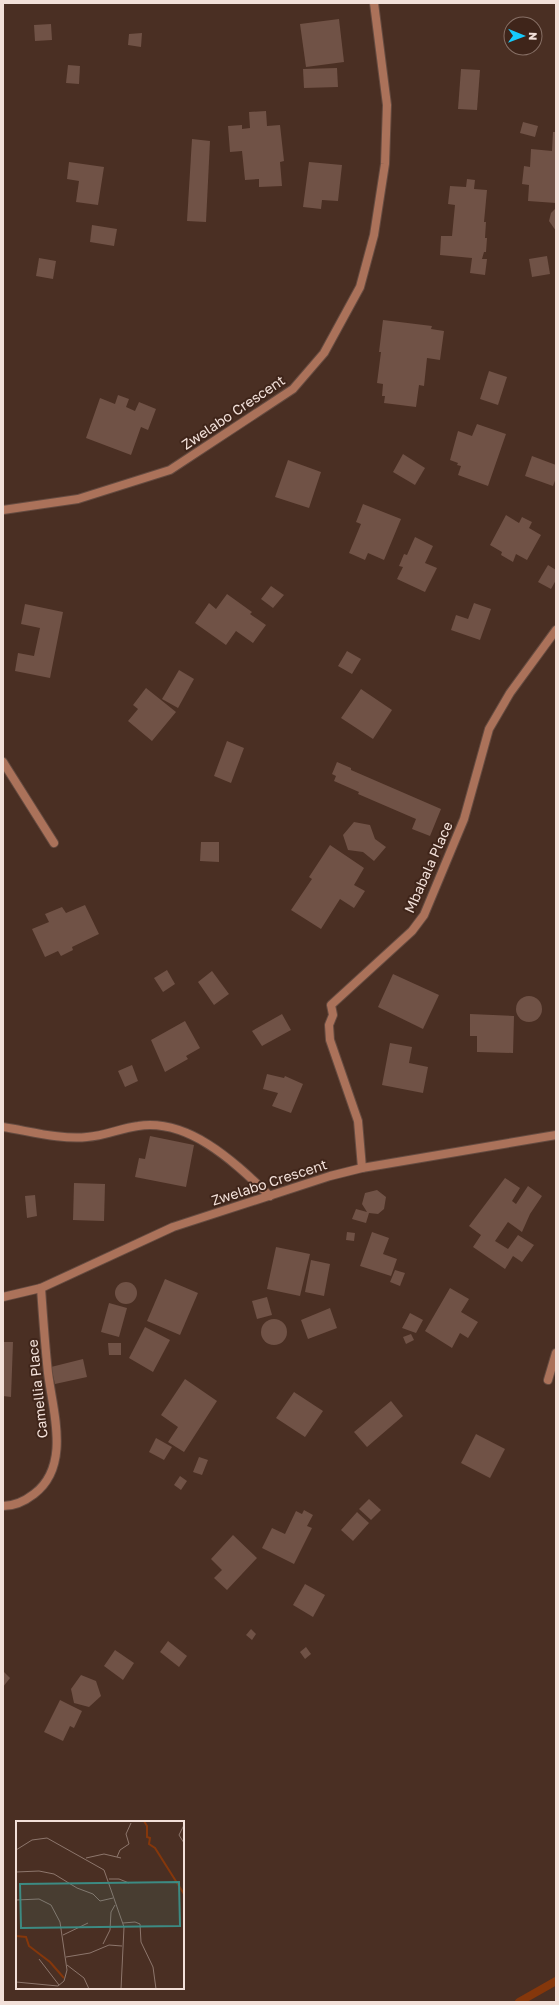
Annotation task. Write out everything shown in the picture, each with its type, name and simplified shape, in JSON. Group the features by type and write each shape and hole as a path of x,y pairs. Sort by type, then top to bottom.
{"street":[{"name":"Zwelabo Crescent","path":"3,510 78,499 170,470 293,389 324,353 360,287 374,235 385,164 387,105 374,3"},
{"name":"Mbabala Place","path":"362,1168 358,1121 330,1040 329,1025 333,1015 330,1005 412,931 424,915 464,819 489,729 510,693 556,630"},
{"path":"3,762 54,843"},
{"path":"3,1127 72,1137 88,1137 139,1126 158,1125 194,1136 207,1143 233,1162 270,1196"},
{"name":"Zwelabo Crescent","path":"3,1297 41,1288 173,1227 330,1176 362,1168 556,1135"},
{"name":"Camellia Place","path":"3,1506 26,1501 38,1492 49,1478 54,1461 56,1442 55,1415 44,1340 41,1288"},
{"path":"548,1380 556,1353"}],"building":[{"path":"339,19 344,62 306,67 300,24"},
{"path":"51,24 52,40 35,41 34,25"},
{"path":"142,33 141,47 128,45 129,34"},
{"path":"68,65 80,66 79,84 66,83"},
{"path":"337,68 338,87 304,88 303,69"},
{"path":"461,69 480,70 477,110 458,109"},
{"path":"266,111 267,126 280,125 284,161 280,162 282,186 259,187 259,179 245,180 242,151 230,152 228,126 242,125 242,129 250,128 249,112"},
{"path":"523,122 538,126 535,137 520,133"},
{"path":"553,132 556,132 556,203 528,201 529,185 522,184 524,166 530,167 531,149 552,151"},
{"path":"192,139 210,141 206,222 187,221"},
{"path":"69,162 104,167 98,205 76,202 79,181 67,179"},
{"path":"309,162 342,165 338,201 322,200 321,209 303,207"},
{"path":"467,179 475,180 474,189 487,190 484,222 486,222 486,252 484,252 482,259 487,259 485,275 470,273 472,258 440,255 441,236 452,236 455,205 448,204 450,186 466,187"},
{"path":"556,208 556,231 549,221 551,213"},
{"path":"92,225 117,229 114,246 90,242"},
{"path":"547,256 550,274 532,277 529,259"},
{"path":"39,258 56,261 53,279 36,276"},
{"path":"383,320 432,326 431,329 444,331 440,360 427,358 424,386 419,385 416,407 384,403 385,396 382,396 383,384 377,383"},
{"path":"489,371 507,377 498,405 480,399"},
{"path":"118,395 129,399 126,407 135,411 139,402 156,409 148,430 141,427 131,455 86,438 100,398 115,404"},
{"path":"477,424 506,434 488,486 458,475 461,466 450,460 458,431 472,436"},
{"path":"403,454 425,468 415,485 393,472"},
{"path":"532,456 556,465 556,478 553,486 525,476"},
{"path":"288,460 321,472 309,508 275,497"},
{"path":"363,504 401,519 384,560 368,553 365,560 349,553 361,524 356,522"},
{"path":"506,515 519,523 522,517 532,522 529,528 541,535 527,560 516,554 513,562 501,555 502,552 490,545"},
{"path":"415,537 433,546 425,563 437,568 425,592 397,579 403,567 399,566 404,554 407,555"},
{"path":"548,565 556,570 556,580 551,589 538,582"},
{"path":"271,586 284,595 273,608 261,599"},
{"path":"227,594 252,612 250,614 266,625 253,643 236,631 226,645 195,623 209,603 216,609"},
{"path":"474,603 491,609 480,640 451,630 456,615 468,619"},
{"path":"25,604 63,612 50,678 15,671 18,653 34,656 40,628 21,624"},
{"path":"347,651 361,659 352,674 338,666"},
{"path":"179,670 194,679 178,708 162,699"},
{"path":"146,688 176,712 152,741 128,721 138,709 133,705"},
{"path":"361,689 392,710 373,739 341,718"},
{"path":"227,741 244,748 231,783 214,776"},
{"path":"337,762 351,768 351,770 441,809 430,836 412,829 416,819 358,794 359,792 334,781 336,776 332,774"},
{"path":"354,822 370,825 375,839 386,847 374,861 363,852 348,850 343,835"},
{"path":"201,842 219,842 219,862 200,861"},
{"path":"330,845 364,868 354,885 365,891 354,908 340,899 321,929 291,910 312,879 309,877"},
{"path":"85,905 99,934 72,947 73,950 61,956 58,951 45,957 32,929 49,922 45,914 62,907 66,913"},
{"path":"167,970 175,984 163,992 154,978"},
{"path":"212,971 229,994 214,1005 198,982"},
{"path":"393,974 439,995 423,1029 378,1007"},
{"path":"529,996 538,1000 542,1009 538,1018 529,1022 520,1018 516,1009 520,1000"},
{"path":"282,1014 291,1030 262,1046 252,1031"},
{"path":"470,1014 514,1016 513,1053 477,1052 477,1036 470,1036"},
{"path":"185,1021 200,1048 186,1056 188,1059 165,1072 151,1040"},
{"path":"390,1043 412,1047 409,1063 428,1067 423,1093 382,1085"},
{"path":"132,1065 138,1081 125,1087 118,1071"},
{"path":"267,1074 284,1078 285,1076 303,1084 291,1113 272,1106 278,1093 263,1089"},
{"path":"150,1136 194,1145 186,1187 135,1177 139,1158 145,1159"},
{"path":"505,1178 520,1188 512,1201 516,1204 528,1186 542,1196 530,1214 522,1232 508,1222 495,1241 508,1249 518,1235 534,1245 522,1262 513,1256 505,1269 473,1247 481,1235 469,1226"},
{"path":"74,1183 105,1184 104,1221 73,1220"},
{"path":"377,1190 386,1197 384,1209 378,1214 369,1213 366,1223 352,1219 356,1209 367,1212 362,1204 365,1193"},
{"path":"35,1195 37,1216 27,1218 25,1196"},
{"path":"347,1232 355,1233 354,1241 346,1240"},
{"path":"372,1232 389,1238 383,1254 397,1259 391,1276 360,1266"},
{"path":"276,1247 310,1254 300,1296 267,1289"},
{"path":"311,1260 330,1264 324,1296 305,1292"},
{"path":"395,1270 405,1273 400,1286 390,1282"},
{"path":"165,1279 198,1293 180,1335 147,1321"},
{"path":"122,1282 130,1282 137,1289 137,1297 130,1304 122,1304 115,1297 115,1289"},
{"path":"450,1288 469,1299 461,1312 478,1322 468,1338 460,1333 452,1348 425,1331"},
{"path":"267,1297 272,1315 257,1319 252,1301"},
{"path":"109,1303 127,1308 119,1337 101,1332"},
{"path":"330,1308 337,1328 308,1339 301,1320"},
{"path":"410,1313 423,1320 416,1333 402,1328"},
{"path":"274,1319 283,1323 287,1332 283,1341 274,1345 265,1341 261,1332 265,1323"},
{"path":"145,1327 170,1340 153,1372 129,1358"},
{"path":"411,1334 414,1340 406,1344 403,1337"},
{"path":"3,1342 13,1342 11,1397 3,1396"},
{"path":"108,1343 121,1343 121,1355 109,1355"},
{"path":"83,1359 87,1377 55,1384 51,1367"},
{"path":"185,1379 217,1401 184,1452 168,1442 178,1427 161,1415"},
{"path":"294,1392 323,1411 305,1437 276,1418"},
{"path":"391,1401 403,1416 367,1447 354,1432"},
{"path":"476,1434 505,1449 490,1478 461,1463"},
{"path":"156,1438 172,1447 164,1460 149,1452"},
{"path":"199,1457 208,1460 202,1475 193,1472"},
{"path":"180,1476 187,1481 181,1490 174,1485"},
{"path":"369,1499 381,1510 371,1520 359,1509"},
{"path":"304,1510 313,1515 307,1526 312,1528 294,1564 262,1548 272,1528 285,1534 296,1511 302,1514"},
{"path":"357,1512 369,1523 353,1541 341,1530"},
{"path":"233,1535 257,1558 227,1590 214,1578 222,1570 211,1559"},
{"path":"305,1584 325,1595 313,1617 293,1605"},
{"path":"251,1629 256,1634 252,1640 246,1635"},
{"path":"168,1641 187,1656 179,1667 160,1652"},
{"path":"306,1647 311,1654 305,1659 300,1652"},
{"path":"115,1650 134,1663 123,1680 104,1666"},
{"path":"3,1671 10,1678 3,1687"},
{"path":"81,1675 96,1681 101,1696 89,1707 74,1703 71,1689"},
{"path":"60,1700 82,1711 74,1728 70,1726 63,1741 44,1732"}],"waterway":[{"path":"519,2002 556,1981"}]}
